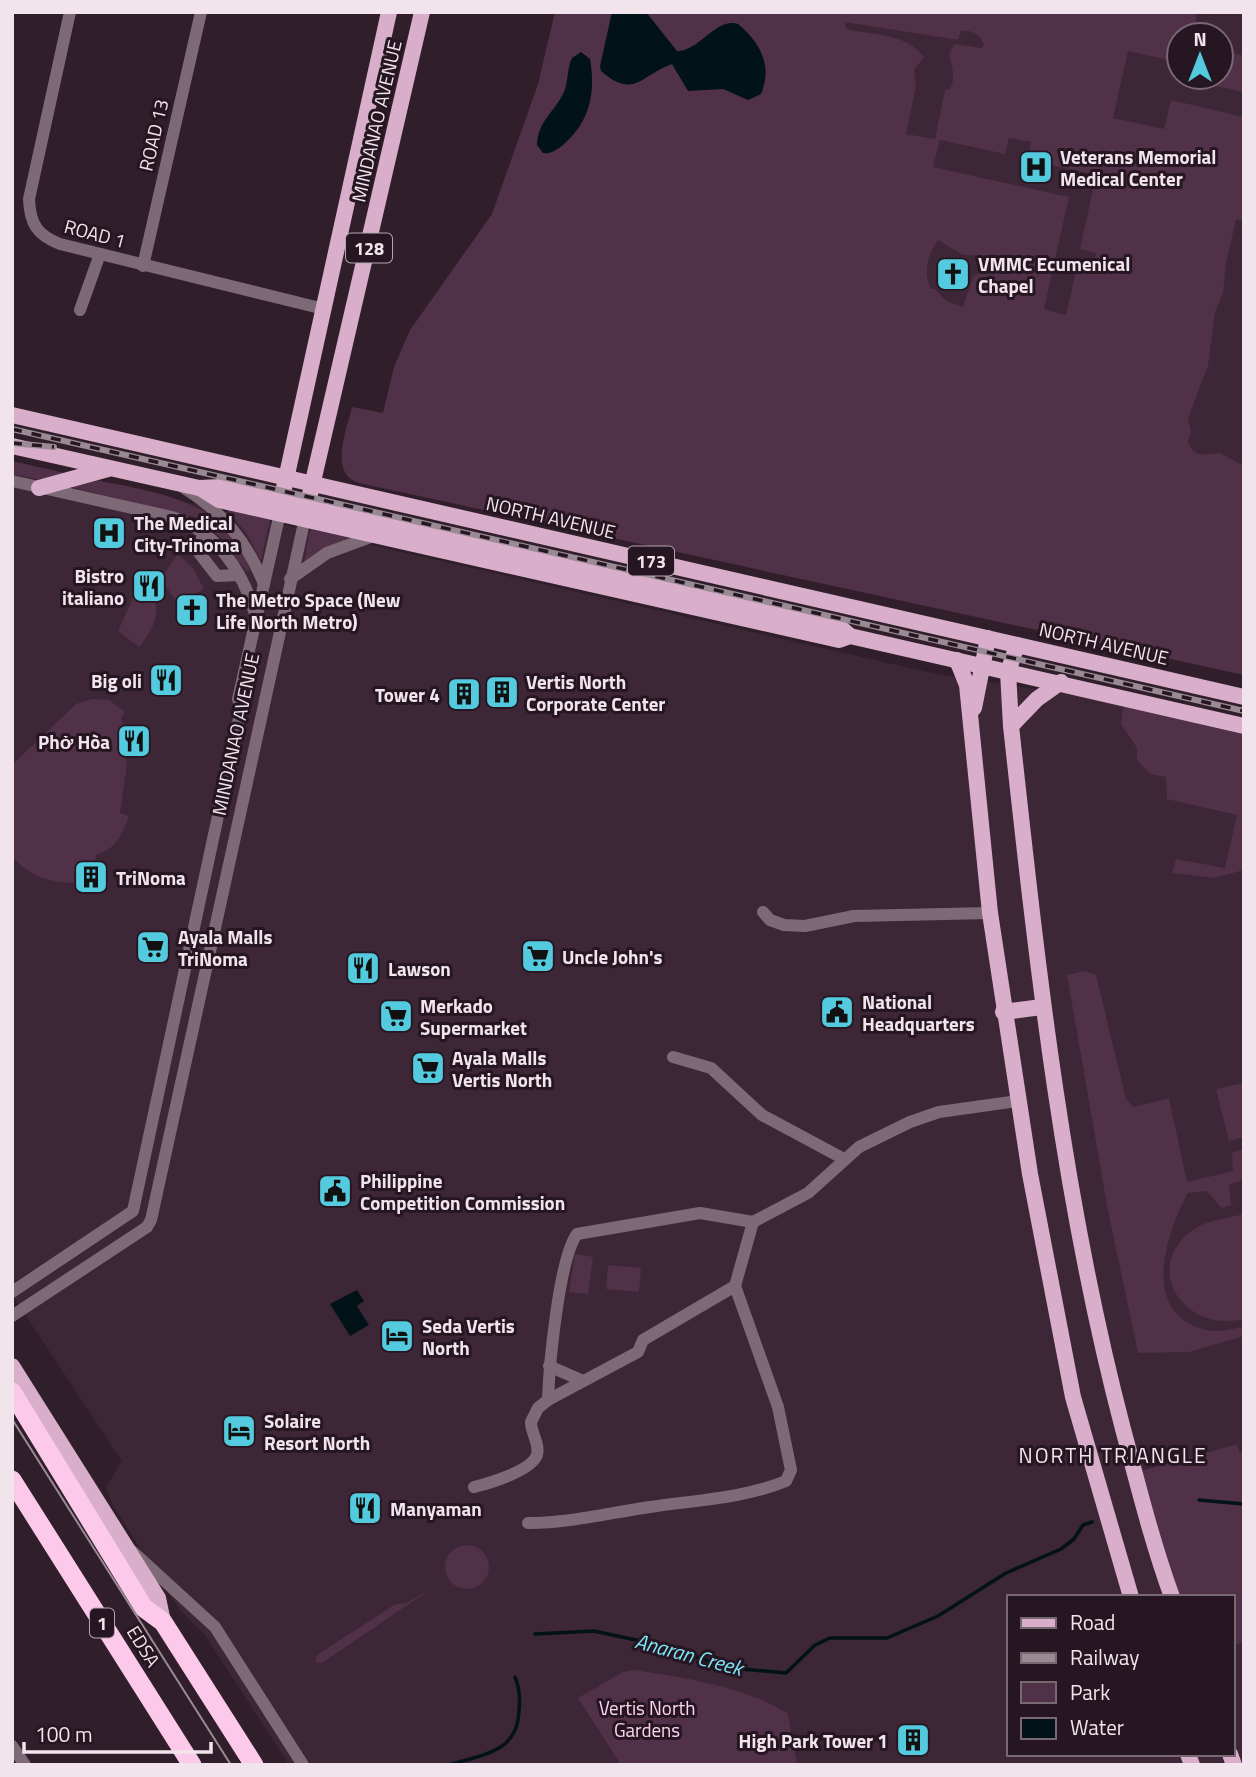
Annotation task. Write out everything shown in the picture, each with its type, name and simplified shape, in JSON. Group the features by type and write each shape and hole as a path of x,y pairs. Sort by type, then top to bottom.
{"highway":[{"name":"EDSA","path":"12,1392 144,1608 163,1622 256,1762"},
{"name":"EDSA","path":"12,1480 192,1765"}],"main road":[{"name":"MINDANAO AVENUE","path":"281,506 389,12"},
{"name":"MINDANAO AVENUE","path":"307,513 422,12"},
{"name":"NORTH AVENUE","path":"12,415 1244,697"},
{"name":"173","path":"12,446 199,488 221,487 377,535 460,547"},
{"path":"39,488 111,468"},
{"name":"173","path":"307,513 517,560 631,580 841,628 850,636 1062,682 1244,726"},
{"name":"173","path":"517,560 657,599 839,640 850,636"},
{"path":"631,580 641,595"},
{"path":"657,599 682,592"},
{"path":"971,722 980,665 988,638"},
{"path":"1017,645 1008,672 1011,726 1042,1007 1083,1262 1134,1470 1171,1595"},
{"path":"957,660 967,685 990,913 1018,1101 1071,1386 1130,1595"},
{"path":"1011,726 1037,699 1062,682"},
{"path":"1003,1012 1042,1007"},
{"name":"EDSA","path":"12,1366 158,1598 163,1622"}],"street":[{"name":"ROAD 1","path":"70,12 29,207 38,233 60,244 324,309"},
{"name":"ROAD 13","path":"144,266 201,12"},
{"path":"80,310 100,254"},
{"path":"12,481 172,517 203,531 218,544 239,575 256,618"},
{"path":"175,482 207,502 234,529 264,584"},
{"name":"MINDANAO AVENUE","path":"17,1289 133,1211 242,709 238,699 281,506"},
{"name":"MINDANAO AVENUE","path":"12,1316 147,1227 151,1220 290,579 307,513"},
{"path":"203,531 200,554 217,576 239,575"},
{"path":"290,579 327,553 357,539 377,535"},
{"path":"274,537 299,543"},
{"path":"763,912 771,920 784,925 804,926 854,916 990,913"},
{"path":"673,1057 711,1068 731,1083 762,1115 844,1159"},
{"path":"548,1400 549,1366 568,1252 577,1234 700,1213 752,1222 808,1193 859,1147 909,1122 939,1112 1018,1101"},
{"path":"528,1523 559,1523 651,1507 710,1501 763,1491 786,1481 791,1470 778,1408 735,1286 752,1222"},
{"path":"474,1486 503,1479 532,1462 537,1447 531,1422 538,1408 548,1400 638,1352 643,1340 735,1286"},
{"path":"17,1289 32,1303"},
{"path":"549,1366 583,1381"},
{"path":"122,1541 215,1627 303,1765"},
{"path":"12,1746 24,1765"}],"shaded area":[{"name":"Veterans Memorial Medical Center","path":"965,12 1244,12 1244,487 824,332 835,20 958,40"},
{"path":"12,463 932,673 1124,703 1244,731 1244,1765 289,1765 205,1635 179,1609 112,1504 106,1487 122,1461 12,1295"}],"green space":[{"path":"555,12 1196,12 1196,21 1165,21 1165,59 1128,51 1113,118 1164,129 1171,100 1244,117 1244,222 1236,219 1223,293 1215,312 1208,366 1188,418 1191,431 1188,443 1198,454 1220,453 1244,466 1244,675 359,483 350,478 344,470 342,450 352,407 383,413 394,367 410,330 492,214 538,84","holes":["844,22 958,40 961,31 969,31 975,33 984,44 982,48 954,44 949,54 953,80 950,89 945,90 935,139 906,134 916,86 914,70 924,57 908,43 888,36 847,29","1009,138 1031,142 1028,160 1096,175 1080,249 1096,253 1092,274 1076,271 1066,315 1044,309 1069,197 933,167 940,140 1005,154","938,240 963,255 974,255 981,264 980,273 973,276 963,307 946,301 935,289 931,289 927,271 929,258"]},
{"path":"1235,53 1244,56 1242,92 1235,90"},
{"path":"12,461 74,475 47,481 12,474"},
{"path":"86,478 160,494 206,513 226,528 241,547 250,571 246,571 221,538 194,517 59,484"},
{"path":"223,505 271,515 261,561 247,534"},
{"path":"311,525 354,535 304,562"},
{"path":"178,554 193,568 204,589 178,603 160,579"},
{"path":"140,582 154,597 156,614 150,631 139,647 118,631"},
{"path":"92,699 109,700 125,712 121,718 125,727 120,730 127,764 120,813 129,816 114,845 97,854 88,882 67,883 37,876 12,856 12,765 76,704"},
{"path":"1124,703 1244,731 1244,870 1214,878 1172,873 1176,859 1225,868 1237,815 1167,799 1166,777 1150,774 1137,760 1137,748 1121,724"},
{"path":"1085,971 1096,975 1126,1099 1133,1107 1169,1098 1187,1182 1233,1171 1232,1153 1244,1149 1244,1179 1229,1185 1231,1205 1221,1208 1207,1191 1188,1193 1172,1231 1164,1273 1166,1293 1174,1310 1189,1323 1212,1331 1244,1327 1244,1336 1189,1352 1138,1353 1108,1211 1067,975"},
{"path":"1244,1083 1244,1137 1229,1141 1216,1089"},
{"path":"1244,1214 1244,1319 1222,1321 1202,1316 1187,1307 1176,1293 1170,1277 1171,1261 1178,1244 1199,1227"},
{"path":"575,1254 593,1257 588,1294 569,1292"},
{"path":"608,1265 641,1268 639,1292 606,1289"},
{"path":"1237,1444 1240,1453 1244,1452 1244,1642 1235,1644 1235,1595 1177,1595 1138,1472"},
{"path":"467,1545 482,1552 489,1567 482,1582 467,1589 452,1582 445,1567 452,1552"},
{"path":"431,1589 322,1663 315,1662 317,1655 394,1605 406,1603"},
{"name":"Vertis North Gardens","path":"634,1670 735,1690 788,1714 797,1765 621,1765 578,1698 623,1672"}],"water":[{"path":"612,12 646,12 677,51 693,46 722,25 738,24 753,39 765,64 766,74 761,94 748,100 723,89 688,91 672,64 630,84 622,84 612,79 601,71 600,66"},
{"path":"581,52 590,59 592,71 589,106 572,136 563,145 543,153 537,145 540,130 564,92 572,58"},
{"path":"357,1290 364,1301 357,1306 369,1325 350,1336 330,1304"}],"waterway":[{"name":"Anaran Creek","path":"1199,1500 1244,1504"},
{"name":"Anaran Creek","path":"535,1634 594,1631 664,1646 730,1668 786,1673 815,1645 830,1638 887,1638 938,1616 1006,1573 1061,1549 1074,1539 1083,1525 1092,1522"},
{"name":"Anaran Creek","path":"449,1765 492,1752 509,1740 519,1714 519,1693 515,1677"}],"tram line":[{"path":"12,1419 231,1765"}],"railway":[{"path":"12,429 1244,711"},
{"path":"12,443 54,447"}],"place":[{"name":"Veterans Memorial Medical Center","path":"1036,167"},
{"name":"VMMC Ecumenical Chapel","path":"953,274"},
{"name":"The Medical City-Trinoma","path":"109,533"},
{"name":"Bistro italiano","path":"149,586"},
{"name":"The Metro Space (New Life North Metro)","path":"192,610"},
{"name":"Big oli","path":"166,680"},
{"name":"Vertis North Corporate Center","path":"502,692"},
{"name":"Tower 4","path":"464,694"},
{"name":"Phở Hòa","path":"134,741"},
{"name":"TriNoma","path":"91,877"},
{"name":"Ayala Malls TriNoma","path":"153,947"},
{"name":"Uncle John's","path":"538,956"},
{"name":"Lawson","path":"363,968"},
{"name":"National Headquarters","path":"837,1012"},
{"name":"Merkado Supermarket","path":"396,1016"},
{"name":"Ayala Malls Vertis North","path":"428,1068"},
{"name":"Philippine Competition Commission","path":"335,1191"},
{"name":"Seda Vertis North","path":"397,1336"},
{"name":"Solaire Resort North","path":"239,1431"},
{"name":"Manyaman","path":"365,1508"},
{"name":"High Park Tower 1","path":"913,1740"}],"district":[{"name":"NORTH TRIANGLE","path":"1113,1455"}]}
